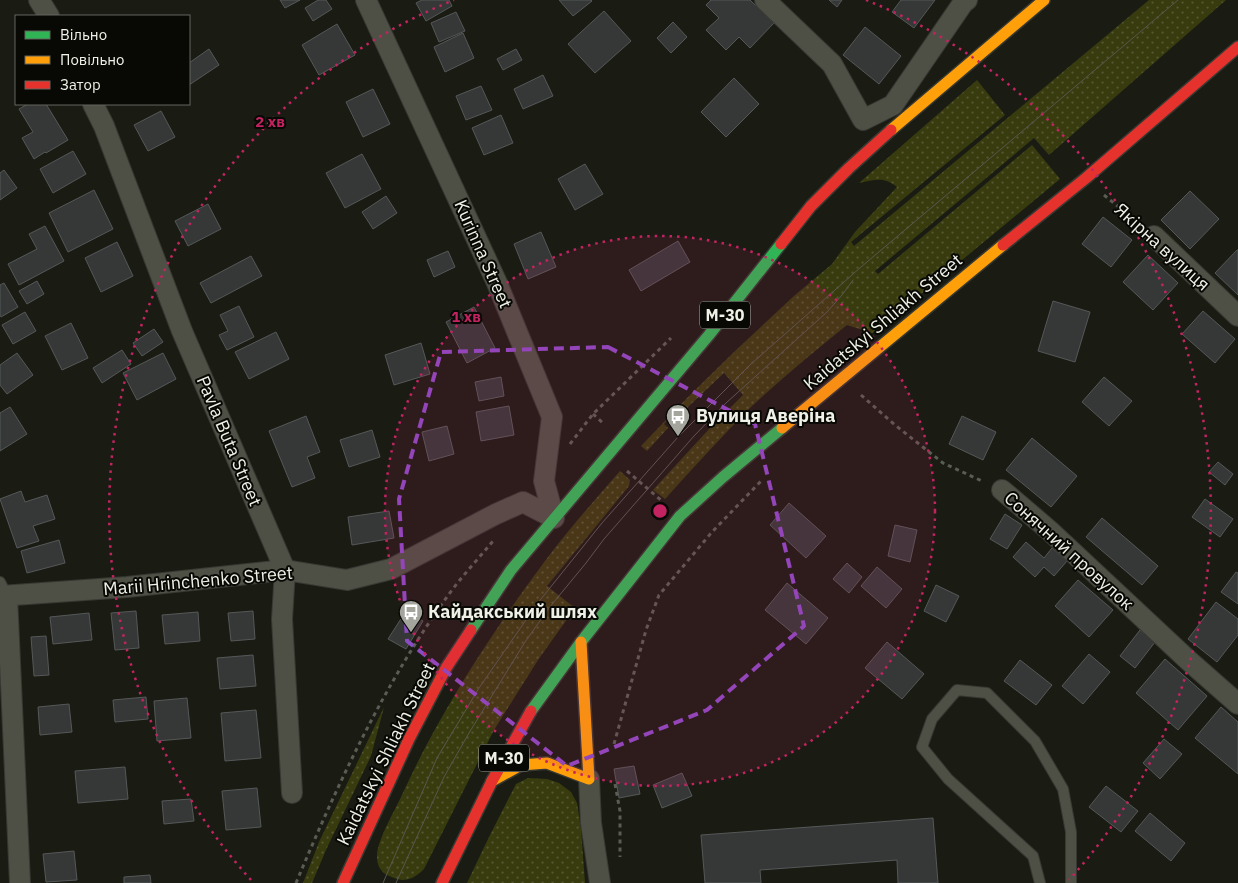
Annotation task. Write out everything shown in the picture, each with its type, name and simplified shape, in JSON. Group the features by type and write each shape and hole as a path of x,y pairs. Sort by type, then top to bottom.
{"highway":[{"name":"Kaidatskyi Shliakh Street","path":"347,882 409,739 446,668 511,570 709,335 811,206 849,168 872,129 1044,0"},
{"name":"Kaidatskyi Shliakh Street","path":"442,883 492,781 529,714 581,642 680,516 956,283 1086,178 1238,47"},
{"path":"492,781 521,765 547,764 589,779 581,642"}],"street":[{"path":"39,0 48,15"},
{"name":"Kurinna Street","path":"366,0 498,283 552,417 544,481 554,518"},
{"path":"765,0 832,64 872,129 893,104 963,3 967,0"},
{"name":"Pavla Buta Street","path":"94,105 104,126 182,331 285,570 282,619 292,793"},
{"name":"Якірна вулиця","path":"1154,236 1238,316"},
{"name":"Сонячний провулок","path":"1002,490 1050,531 1238,704"},
{"name":"Marii Hrinchenko Street","path":"2,591 127,587 285,570 347,580 391,569 496,514 523,502 554,518"},
{"path":"2,591 20,883"},
{"path":"589,779 590,823 600,883"}],"lane":[{"path":"1040,883 1033,856 948,779 922,747 932,719 957,690 987,693 1035,741 1064,789 1071,832 1071,883"}],"path":[{"name":"Якірна вулиця","path":"1086,178 1093,187 1154,236"},
{"name":"Сонячний провулок","path":"843,378 895,426 943,463 1002,490"},
{"path":"593,414 620,440"},
{"path":"626,470 680,516"},
{"path":"612,750 646,630 660,595 712,532 766,477"},
{"path":"613,777 620,811 620,865"}],"highlighted area":[{"path":"608,347 755,424 804,626 707,710 567,766 407,641 399,499 441,352"}],"green space":[{"path":"1149,0 1226,0 1049,155 1034,138 875,271 878,274 1032,145 1060,179 904,308 905,311 872,333 847,325 751,407 665,499 653,490 743,395 724,373 687,408 683,404 664,424 668,428 647,451 641,446 734,352 794,296 832,264 855,232 897,187 883,180 859,183 977,80 1005,115 851,242 854,246"},
{"path":"620,471 630,480 629,486 547,586 575,608 538,660 494,730 424,869 412,878 405,880 399,880 387,875 379,867 377,856 380,843 386,826 439,722 482,652 529,583 563,538"},
{"path":"384,707 371,756 312,883 303,883 319,842"},
{"path":"528,778 547,779 559,783 571,792 577,803 585,883 467,883 516,784"}],"building":[{"path":"280,0 300,0 285,8"},
{"path":"318,0 326,0 332,9 313,21 305,8"},
{"path":"422,0 449,0 452,6 426,21 416,3"},
{"path":"559,0 591,0 592,1 573,16"},
{"path":"711,0 750,0 774,23 750,48 739,37 726,50 706,30 719,18 706,5"},
{"path":"829,0 842,0 837,7"},
{"path":"901,0 935,0 914,28 892,12"},
{"path":"604,11 631,41 595,73 568,44"},
{"path":"456,12 465,31 439,42 431,23"},
{"path":"673,22 687,37 671,53 657,38"},
{"path":"337,24 355,55 319,75 302,45"},
{"path":"865,27 901,56 879,84 843,55"},
{"path":"463,33 474,58 445,72 434,47"},
{"path":"209,49 219,65 190,84 190,62"},
{"path":"516,49 522,60 503,70 497,59"},
{"path":"543,75 553,96 523,109 514,89"},
{"path":"734,78 759,104 726,137 701,112"},
{"path":"481,86 492,110 466,120 456,96"},
{"path":"373,89 390,124 363,137 346,102"},
{"path":"26,105 47,105 68,140 34,159 22,138 33,132 19,109"},
{"path":"161,111 175,137 148,151 134,125"},
{"path":"501,115 513,143 484,155 472,128"},
{"path":"73,151 86,174 53,193 40,169"},
{"path":"362,154 381,189 345,208 326,173"},
{"path":"585,164 603,194 575,210 558,179"},
{"path":"4,170 17,188 0,200 0,173"},
{"path":"94,190 113,229 68,252 49,213"},
{"path":"1190,191 1219,219 1190,249 1161,220"},
{"path":"386,196 397,213 373,229 362,212"},
{"path":"208,204 221,229 188,246 175,221"},
{"path":"1103,217 1132,240 1111,267 1082,244"},
{"path":"45,226 64,261 19,285 8,264 37,249 29,234"},
{"path":"541,232 556,267 528,279 514,244"},
{"path":"678,241 690,262 641,291 629,270"},
{"path":"117,242 133,276 101,292 85,258"},
{"path":"1238,250 1238,295 1215,273"},
{"path":"448,251 455,267 434,277 427,260"},
{"path":"1148,255 1178,283 1153,310 1123,282"},
{"path":"251,256 262,276 211,303 200,283"},
{"path":"37,281 44,294 27,304 19,291"},
{"path":"4,283 18,307 1,317 0,285"},
{"path":"1053,301 1090,312 1075,362 1038,351"},
{"path":"239,306 254,337 227,350 219,335 228,331 220,315"},
{"path":"474,307 495,348 467,363 446,322"},
{"path":"1203,311 1235,339 1215,363 1182,334"},
{"path":"25,312 36,331 13,344 2,325"},
{"path":"71,323 88,358 62,370 45,336"},
{"path":"154,329 163,342 142,356 133,343"},
{"path":"276,332 289,359 249,379 235,352"},
{"path":"421,343 430,374 394,385 385,355"},
{"path":"122,350 131,364 102,383 93,368"},
{"path":"17,353 33,375 7,394 0,385 0,365"},
{"path":"163,353 176,379 137,400 123,373"},
{"path":"501,377 504,396 479,401 475,382"},
{"path":"1104,377 1132,401 1109,426 1082,402"},
{"path":"509,406 514,435 481,441 476,412"},
{"path":"10,407 27,434 0,451 0,413"},
{"path":"306,416 320,452 307,457 315,478 292,487 269,431"},
{"path":"962,416 996,432 983,460 949,444"},
{"path":"447,426 454,454 429,461 422,432"},
{"path":"372,430 380,457 349,467 340,440"},
{"path":"1032,438 1077,476 1051,507 1006,470"},
{"path":"1218,462 1233,474 1225,485 1209,472"},
{"path":"21,491 25,502 47,495 55,519 33,526 39,541 17,548 0,499"},
{"path":"1205,499 1233,519 1220,537 1192,517"},
{"path":"789,503 826,536 806,558 770,525"},
{"path":"389,511 394,538 352,545 348,517"},
{"path":"1005,514 1022,525 1007,549 990,539"},
{"path":"1102,518 1158,566 1142,585 1086,537"},
{"path":"895,525 917,530 910,562 888,556"},
{"path":"59,540 65,563 27,573 21,551"},
{"path":"1026,542 1044,558 1052,548 1067,561 1054,576 1044,567 1035,577 1013,557"},
{"path":"847,563 862,577 849,593 833,579"},
{"path":"877,567 902,589 886,608 861,586"},
{"path":"1236,572 1238,573 1238,604 1221,592"},
{"path":"1078,580 1113,610 1089,637 1055,606"},
{"path":"787,583 828,618 806,644 765,610"},
{"path":"936,585 959,596 946,622 924,611"},
{"path":"1216,602 1238,619 1238,635 1217,662 1188,639"},
{"path":"136,611 139,648 115,650 111,613"},
{"path":"253,611 255,639 231,641 228,613"},
{"path":"406,611 423,621 406,649 388,639"},
{"path":"198,612 200,641 165,644 162,615"},
{"path":"89,613 92,640 53,644 50,617"},
{"path":"1140,630 1155,642 1135,668 1120,656"},
{"path":"46,636 49,675 34,676 31,637"},
{"path":"887,642 924,674 902,699 865,668"},
{"path":"1089,654 1110,672 1083,704 1062,686"},
{"path":"253,655 256,686 220,689 217,658"},
{"path":"1165,659 1207,696 1178,730 1136,693"},
{"path":"1020,660 1052,685 1036,705 1004,681"},
{"path":"146,697 148,719 115,722 113,700"},
{"path":"187,698 191,738 157,741 154,701"},
{"path":"69,704 72,732 40,735 38,707"},
{"path":"1221,707 1238,722 1238,774 1195,738"},
{"path":"256,710 261,758 225,761 221,713"},
{"path":"1164,739 1182,754 1160,779 1143,763"},
{"path":"634,766 640,794 619,798 614,769"},
{"path":"125,767 128,799 78,803 75,771"},
{"path":"682,773 692,796 662,808 653,785"},
{"path":"1106,786 1138,811 1121,832 1089,807"},
{"path":"257,788 261,827 226,830 222,791"},
{"path":"191,799 194,821 164,824 162,801"},
{"path":"1150,813 1185,843 1171,861 1135,831"},
{"path":"933,818 938,883 898,883 897,860 760,870 761,883 705,883 701,835"},
{"path":"74,851 77,880 46,882 43,854"},
{"path":"150,875 151,883 124,883 124,877"}],"tram line":[{"path":"383,883 437,758 479,688 537,604 602,523 678,437 751,364 861,267 1178,0"},
{"path":"396,883 444,777 525,642 549,608 604,539 694,436 726,403 827,312 853,280"}],"traffic: fast":[{"path":"471,630 511,570 709,335 781,244"},
{"path":"531,711 581,642 680,516 782,428"}],"traffic: slow":[{"path":"891,130 1044,0"},
{"path":"782,428 1003,245"},
{"path":"492,781 521,765 547,763 589,779 581,642"}],"traffic: jam":[{"path":"1003,245 1086,178 1238,47"},
{"path":"781,244 811,206 891,130"},
{"path":"343,883 409,739 446,668 471,630"},
{"path":"442,883 492,781 531,711"}],"place":[{"name":"Вулиця Аверіна","path":"678,437"},
{"name":"Кайдакський шлях","path":"411,633"}]}
